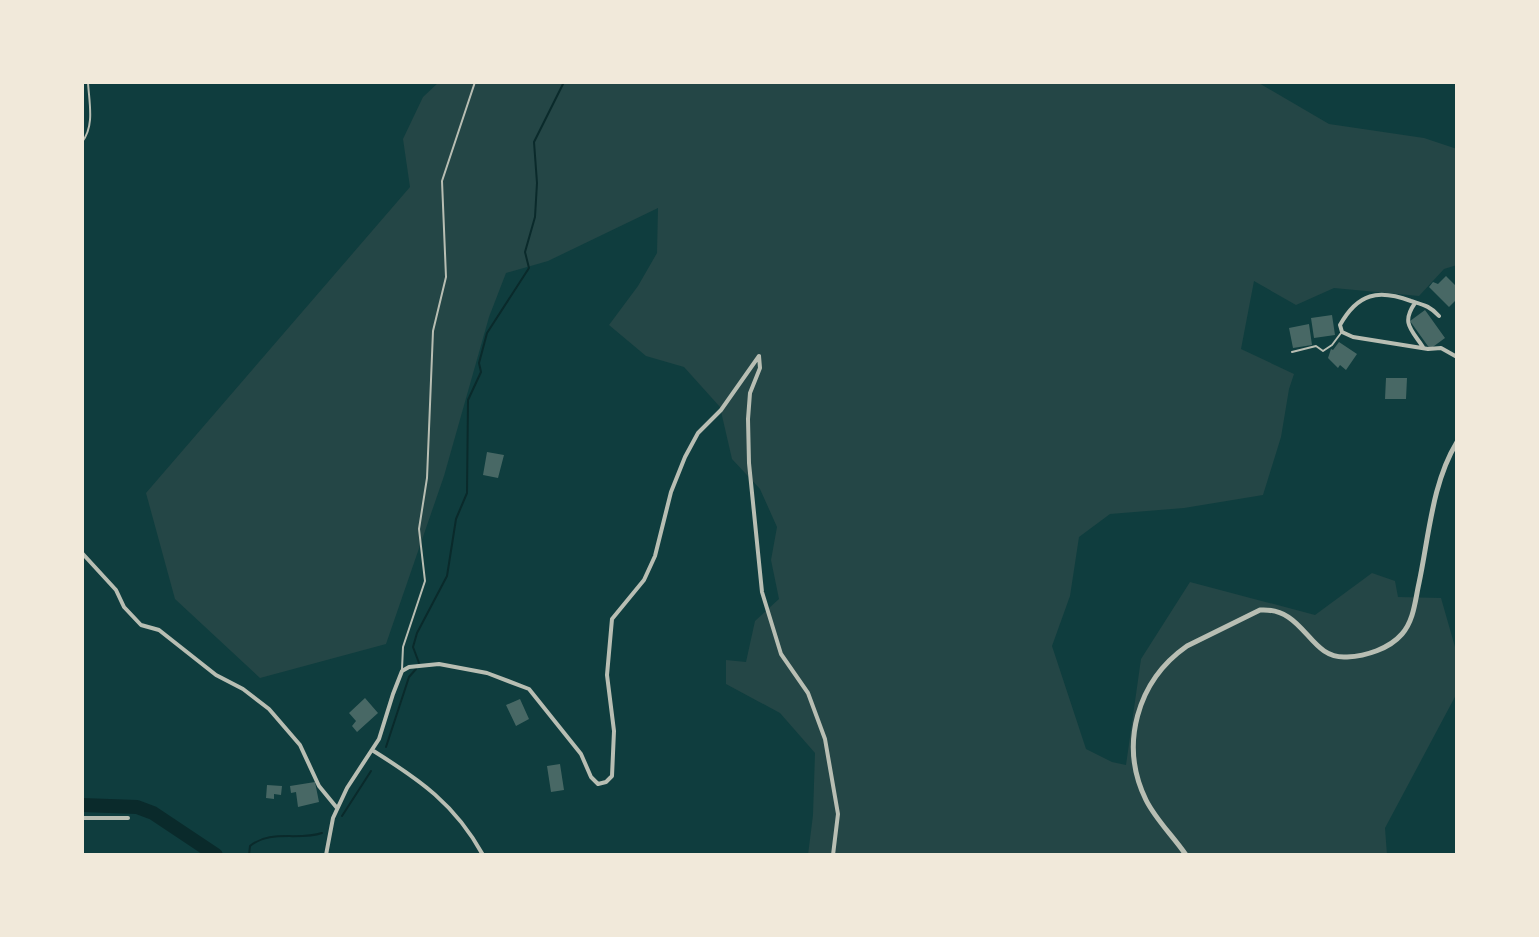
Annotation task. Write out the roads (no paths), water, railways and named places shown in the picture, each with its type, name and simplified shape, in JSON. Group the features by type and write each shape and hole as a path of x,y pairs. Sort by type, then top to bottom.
{"street":[{"path":"1439,316 1431,307 1386,294 1367,297 1347,313 1340,325 1342,332 1353,337 1425,349 1441,348 1457,357"},
{"path":"1416,302 1407,321 1425,349"},
{"path":"326,855 337,808 372,750 389,713 402,671 409,667 439,664 487,673 529,689 581,754 591,777 598,784 612,776 614,731 607,675 612,619 644,580 655,556 671,492 692,445 759,356 760,368 750,393 748,419 749,463 762,592 781,654 808,693 821,727 836,807 833,855"},
{"path":"1186,855 1146,799 1134,763 1132,738 1137,716 1150,686 1176,653 1260,610 1273,609 1288,615 1331,656 1344,658 1392,644 1410,622 1441,472 1457,442"},
{"path":"82,553 116,590 124,607 141,625 159,630 216,675 243,689 269,709 300,745 319,786 337,808"},
{"path":"372,750 428,786 450,807 483,855"},
{"path":"82,818 128,818"},
{"path":"827,855 833,848"}],"lane":[{"path":"82,142 88,135 90,124 88,82"},
{"path":"402,671 403,647 425,581 419,529 427,478 433,331 446,277 442,181 475,82"},
{"path":"1292,352 1316,346 1323,351 1342,332"}],"waterway":[{"path":"419,663 413,647 417,633 447,576 456,519 467,493 468,400 481,372 479,363 487,333 529,268 525,252 535,217 537,183 534,142 564,82"},
{"path":"386,747 409,677 416,669"},
{"path":"342,816 371,771"},
{"path":"82,805 137,807 153,813 216,855"},
{"path":"249,855 250,846 266,838 322,833"}]}
